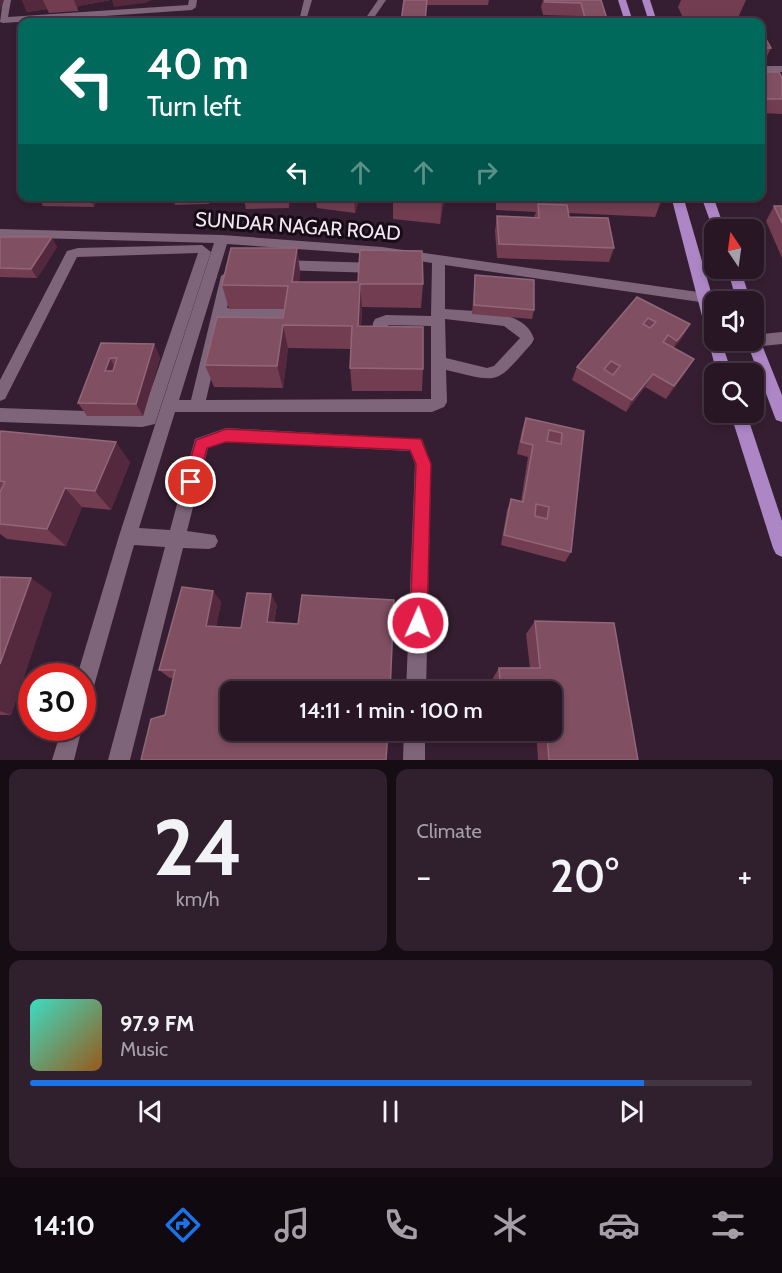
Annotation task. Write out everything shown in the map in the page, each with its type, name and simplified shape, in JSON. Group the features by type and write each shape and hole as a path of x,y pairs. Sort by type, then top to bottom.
{"main road":[{"path":"622,0 628,18"},
{"path":"646,0 652,18"},
{"path":"678,201 704,292"},
{"path":"709,201 715,219"},
{"path":"757,351 782,414"},
{"path":"742,423 782,548"}],"street":[{"path":"7,0 3,20 18,19"},
{"path":"32,18 192,7 193,0"},
{"path":"302,18 308,0"},
{"path":"370,18 382,0"},
{"path":"765,69 782,69"},
{"name":"SUNDAR NAGAR ROAD","path":"0,233 222,239 382,250 438,264 704,299"},
{"path":"92,254 101,235"},
{"path":"0,415 149,419 165,395 222,239"},
{"path":"0,395 72,254 202,249 205,252 128,536 91,663"},
{"path":"197,407 220,335 220,313 230,268 241,263"},
{"path":"165,395 197,407 432,406 439,402 434,353 438,317 438,264 358,272 305,271 263,264"},
{"path":"220,313 282,313 283,333 268,335"},
{"path":"394,347 378,343 380,323 386,320 438,317 507,321 525,332 527,339 499,371 487,374 434,353"},
{"path":"764,340 782,338"},
{"path":"119,760 201,444 226,435 416,444 423,464 416,681"},
{"path":"128,536 209,541"},
{"path":"63,760 68,741"},
{"path":"414,760 415,741"}],"building":[{"path":"404,0 427,0 425,18 402,18"},
{"path":"545,0 601,0 607,18 585,18 581,3 545,2"},
{"path":"765,38 771,48 765,48"},
{"path":"765,72 779,72 782,78 782,99 765,99"},
{"path":"538,204 567,205 569,217 608,218 614,248 499,244 497,216 539,218"},
{"path":"774,206 782,206 782,223"},
{"path":"0,237 52,237 31,269 0,268"},
{"path":"231,248 297,248 292,282 358,282 360,250 422,251 423,284 360,284 358,326 423,327 423,369 350,368 352,326 283,325 277,366 205,365 217,317 283,318 288,286 222,285"},
{"path":"475,275 534,280 534,310 474,305"},
{"path":"637,297 690,324 677,341 668,335 663,342 694,359 674,386 653,374 632,400 577,367","holes":["648,318 656,322 650,328 643,324","611,361 620,366 613,375 604,369"]},
{"path":"101,343 154,344 136,404 78,403","holes":["110,358 117,358 113,371 105,371"]},
{"path":"526,418 584,431 571,552 504,535 511,499 523,502 533,445 521,442","holes":["549,430 562,433 561,444 547,441","536,504 549,507 547,519 535,516"]},
{"path":"1,431 116,442 95,491 65,488 47,529 0,524 0,492 5,482 0,481"},
{"path":"0,577 31,578 0,664"},
{"path":"182,587 213,591 206,626 241,628 247,593 271,594 267,622 298,624 302,595 394,600 390,681 220,681 220,741 387,741 386,760 141,760 151,719 165,715 175,670 159,670"},
{"path":"535,621 614,623 638,760 549,760 547,741 562,741 562,681 500,681 499,668 540,668"}],"route":[{"path":"191,482 201,444 226,435 416,444 423,464 418,623"}]}
